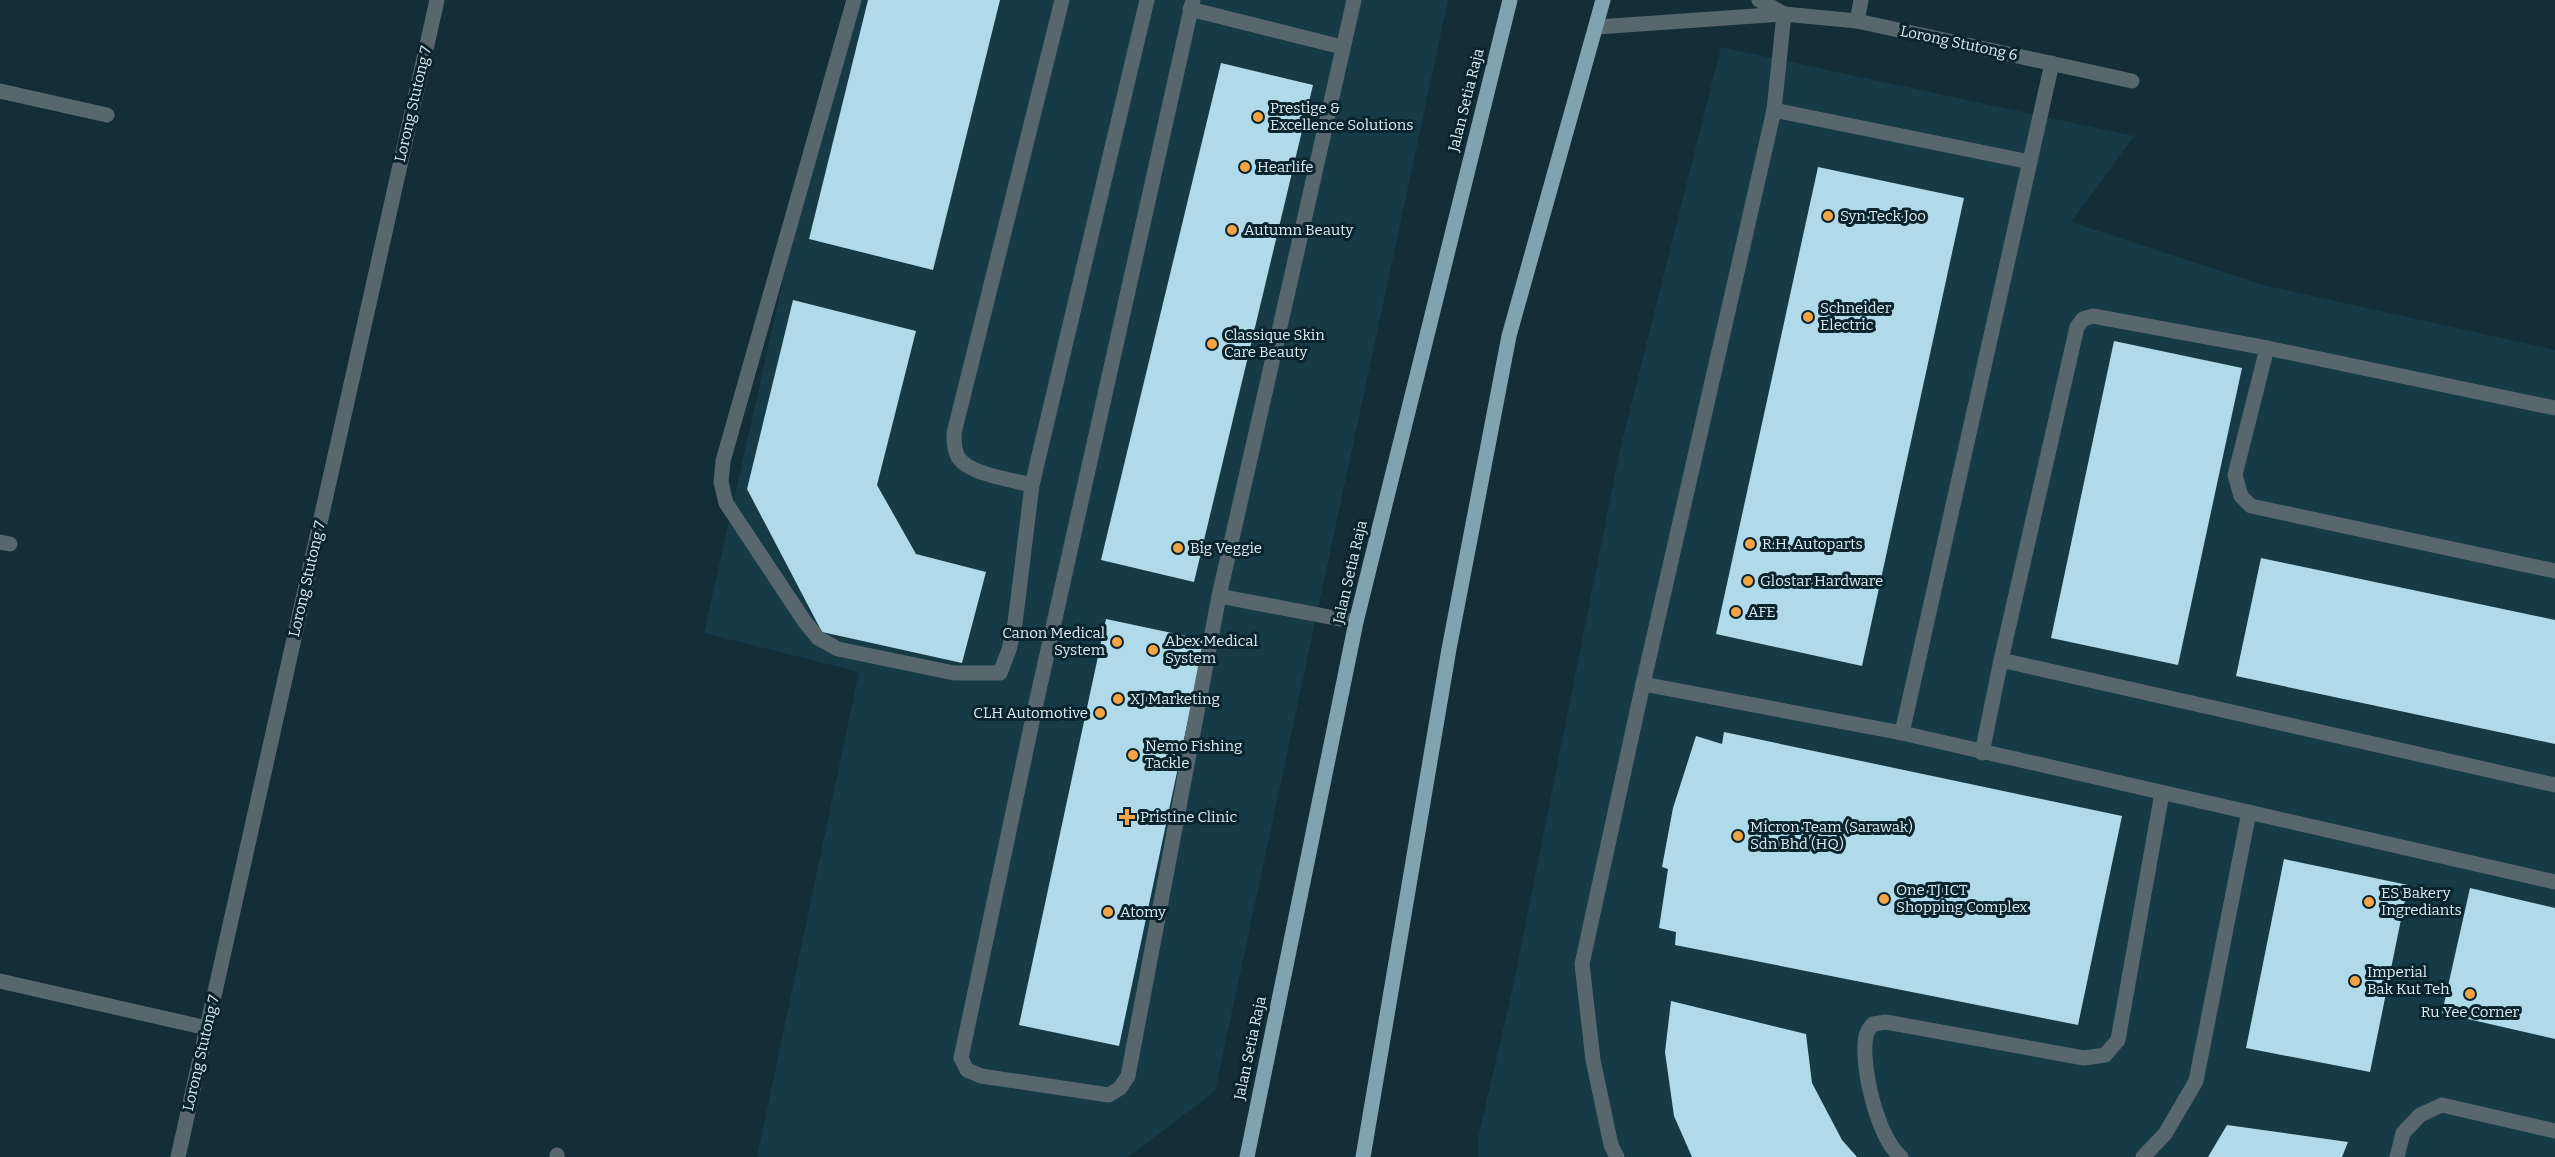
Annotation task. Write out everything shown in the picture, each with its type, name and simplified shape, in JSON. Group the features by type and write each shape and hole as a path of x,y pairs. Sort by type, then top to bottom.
{"main road":[{"name":"Jalan Setia Raja","path":"1246,1157 1356,622 1510,0"},
{"path":"1363,1157 1449,649 1509,336 1603,0"}],"street":[{"name":"Lorong Stutong 7","path":"178,1157 436,0"},
{"path":"854,0 723,461 721,482 726,503 818,638 838,649 954,674 1000,673 1015,623 1032,485 1147,0"},
{"path":"1032,485 966,466 958,457 954,433 1062,0"},
{"path":"1342,47 1191,4 1038,696 961,1058 967,1070 981,1076 1109,1095 1120,1088 1128,1076 1219,596 1354,0"},
{"name":"Lorong Stutong 6","path":"1759,0 1784,14"},
{"path":"1857,21 1861,0"},
{"path":"1617,1157 1611,1145 1593,1060 1582,964 1642,684 1774,110 1784,14"},
{"name":"Lorong Stutong 6","path":"1597,27 1784,14 1857,21 2132,81"},
{"path":"1902,733 2052,63"},
{"path":"0,91 107,115"},
{"path":"1774,110 2030,162"},
{"path":"1982,753 2077,327 2083,319 2092,316 2267,348 2555,408"},
{"path":"2267,348 2235,476 2241,496 2251,506 2555,571"},
{"path":"1219,596 1356,622"},
{"path":"2001,660 2555,785"},
{"path":"1642,684 1902,733 2555,882"},
{"path":"1901,1157 1891,1149 1867,1086 1866,1034 1873,1024 1886,1022 2084,1058 2105,1055 2118,1040 2162,793"},
{"path":"2143,1157 2165,1134 2196,1081 2249,812"},
{"path":"0,981 207,1028"},
{"path":"2397,1157 2403,1132 2420,1115 2442,1105 2555,1131"}],"shaded area":[{"path":"846,0 1448,0 1215,1091 1128,1157 757,1157 859,672 704,633"},
{"path":"1721,47 2134,136 2071,222 2263,285 2555,350 2555,1157 1478,1157 1479,1134 1512,991 1621,445"}],"building":[{"path":"868,0 1000,0 933,270 809,239"},
{"path":"1221,63 1313,85 1194,582 1101,560"},
{"path":"1818,167 1964,198 1862,666 1716,634"},
{"path":"793,300 916,331 877,485 916,554 986,572 962,663 822,632 747,489"},
{"path":"2114,341 2242,368 2178,665 2051,638"},
{"path":"2261,558 2555,620 2555,744 2236,676"},
{"path":"1106,619 1205,640 1119,1046 1019,1025"},
{"name":"One TJ ICT Shopping Complex","path":"1724,732 2122,816 2078,1025 1675,945 1676,932 1659,928 1668,869 1662,867 1673,808 1696,736 1722,744"},
{"path":"2284,859 2408,885 2370,1072 2246,1048"},
{"path":"2470,888 2555,908 2555,1039 2442,1013"},
{"path":"1671,1001 1806,1034 1812,1083 1842,1140 1857,1157 1692,1157 1674,1116 1665,1052"},
{"path":"2227,1125 2348,1142 2342,1157 2208,1157"}],"place":[{"name":"Prestige & Excellence Solutions","path":"1258,117"},
{"name":"Hearlife","path":"1245,167"},
{"name":"Syn Teck Joo","path":"1828,216"},
{"name":"Autumn Beauty","path":"1232,230"},
{"name":"Schneider Electric","path":"1808,317"},
{"name":"Classique Skin Care Beauty","path":"1212,344"},
{"name":"R.H. Autoparts","path":"1750,544"},
{"name":"Big Veggie","path":"1178,548"},
{"name":"Glostar Hardware","path":"1748,581"},
{"name":"AFE","path":"1736,612"},
{"name":"Canon Medical System","path":"1117,642"},
{"name":"Abex Medical System","path":"1153,650"},
{"name":"XJ Marketing","path":"1118,699"},
{"name":"CLH Automotive","path":"1100,713"},
{"name":"Nemo Fishing Tackle","path":"1133,755"},
{"name":"Pristine Clinic","path":"1127,817"},
{"name":"Micron Team (Sarawak) Sdn Bhd (HQ)","path":"1738,836"},
{"name":"One TJ ICT Shopping Complex","path":"1884,899"},
{"name":"ES Bakery Ingrediants","path":"2369,902"},
{"name":"Atomy","path":"1108,912"},
{"name":"Imperial Bak Kut Teh","path":"2355,981"},
{"name":"Ru Yee Corner","path":"2470,994"}]}
